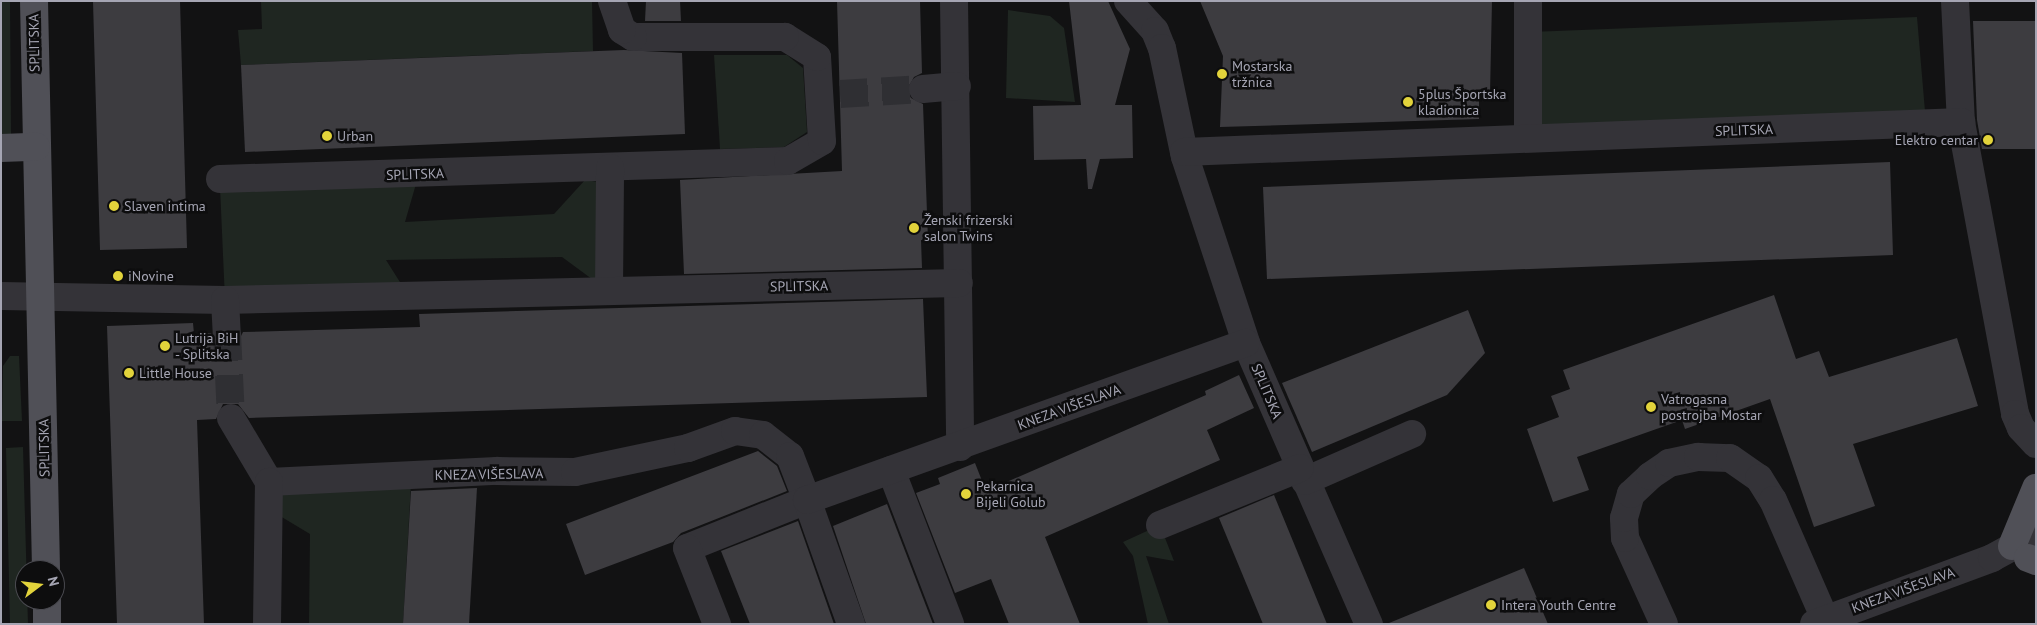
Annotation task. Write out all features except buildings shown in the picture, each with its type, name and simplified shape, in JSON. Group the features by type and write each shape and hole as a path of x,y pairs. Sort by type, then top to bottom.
{"main road":[{"name":"SPLITSKA","path":"34,1 46,560"},
{"path":"1,148 36,147"},
{"path":"2023,552 2036,488"},
{"path":"47,610 47,624"}],"street":[{"name":"SPLITSKA","path":"220,179 788,161 822,141 829,95 817,57 785,37 632,37 622,30 612,1"},
{"path":"954,1 957,86 960,446"},
{"name":"SPLITSKA","path":"1128,1 1154,31 1162,48 1184,152 1246,343 1369,624"},
{"path":"1528,1 1528,137"},
{"path":"1955,1 1961,122 2015,414 2021,428 2036,444"},
{"path":"923,89 957,86"},
{"name":"SPLITSKA","path":"1184,152 1528,137 1961,122"},
{"path":"609,290 610,168"},
{"name":"SPLITSKA","path":"1,296 226,300 959,283"},
{"path":"226,300 227,332"},
{"name":"KNEZA VIŠESLAVA","path":"716,624 687,548 807,500 1246,343"},
{"path":"231,418 269,482 267,624"},
{"name":"KNEZA VIŠESLAVA","path":"269,482 497,472 575,472 688,448 735,431 763,434 790,456 851,624"},
{"path":"1160,524 1412,434"},
{"path":"1664,624 1625,538 1624,518 1631,494 1650,476 1669,463 1698,456 1730,458 1759,478 1774,500 1820,621"},
{"path":"891,470 950,624"},
{"name":"KNEZA VIŠESLAVA","path":"1820,621 2023,552"}],"shaded area":[{"path":"1,1 10,1 11,135 1,135"},
{"path":"261,1 592,1 593,51 241,65 238,30 262,29"},
{"path":"1008,10 1050,16 1064,28 1075,102 1006,98"},
{"path":"1917,17 1926,123 1528,137 1530,32"},
{"path":"714,55 787,55 803,68 807,132 784,147 720,149"},
{"path":"585,180 599,182 596,282 562,257 386,260 405,290 225,300 220,187 416,184 405,222 554,214"},
{"path":"10,356 19,356 22,421 2,421 3,366"},
{"path":"23,447 26,560 15,560 15,610 28,610 28,624 10,624 6,448"},
{"path":"411,484 403,624 309,624 310,534 275,513 281,490"},
{"path":"1160,525 1174,561 1146,556 1169,624 1148,624 1133,556 1123,542"}],"tunnel":[{"path":"840,94 923,89"},
{"path":"227,333 231,418"}],"place":[{"name":"Mostarska tržnica","path":"1222,74"},
{"name":"5plus Športska kladionica","path":"1408,102"},
{"name":"Urban","path":"327,136"},
{"name":"Elektro centar","path":"1988,140"},
{"name":"Slaven intima","path":"114,206"},
{"name":"Ženski frizerski salon Twins","path":"914,228"},
{"name":"iNovine","path":"118,276"},
{"name":"Lutrija BiH - Splitska","path":"165,346"},
{"name":"Little House","path":"129,373"},
{"name":"Vatrogasna postrojba Mostar","path":"1651,407"},
{"name":"Pekarnica Bijeli Golub","path":"966,494"},
{"name":"Intera Youth Centre","path":"1491,605"}]}
